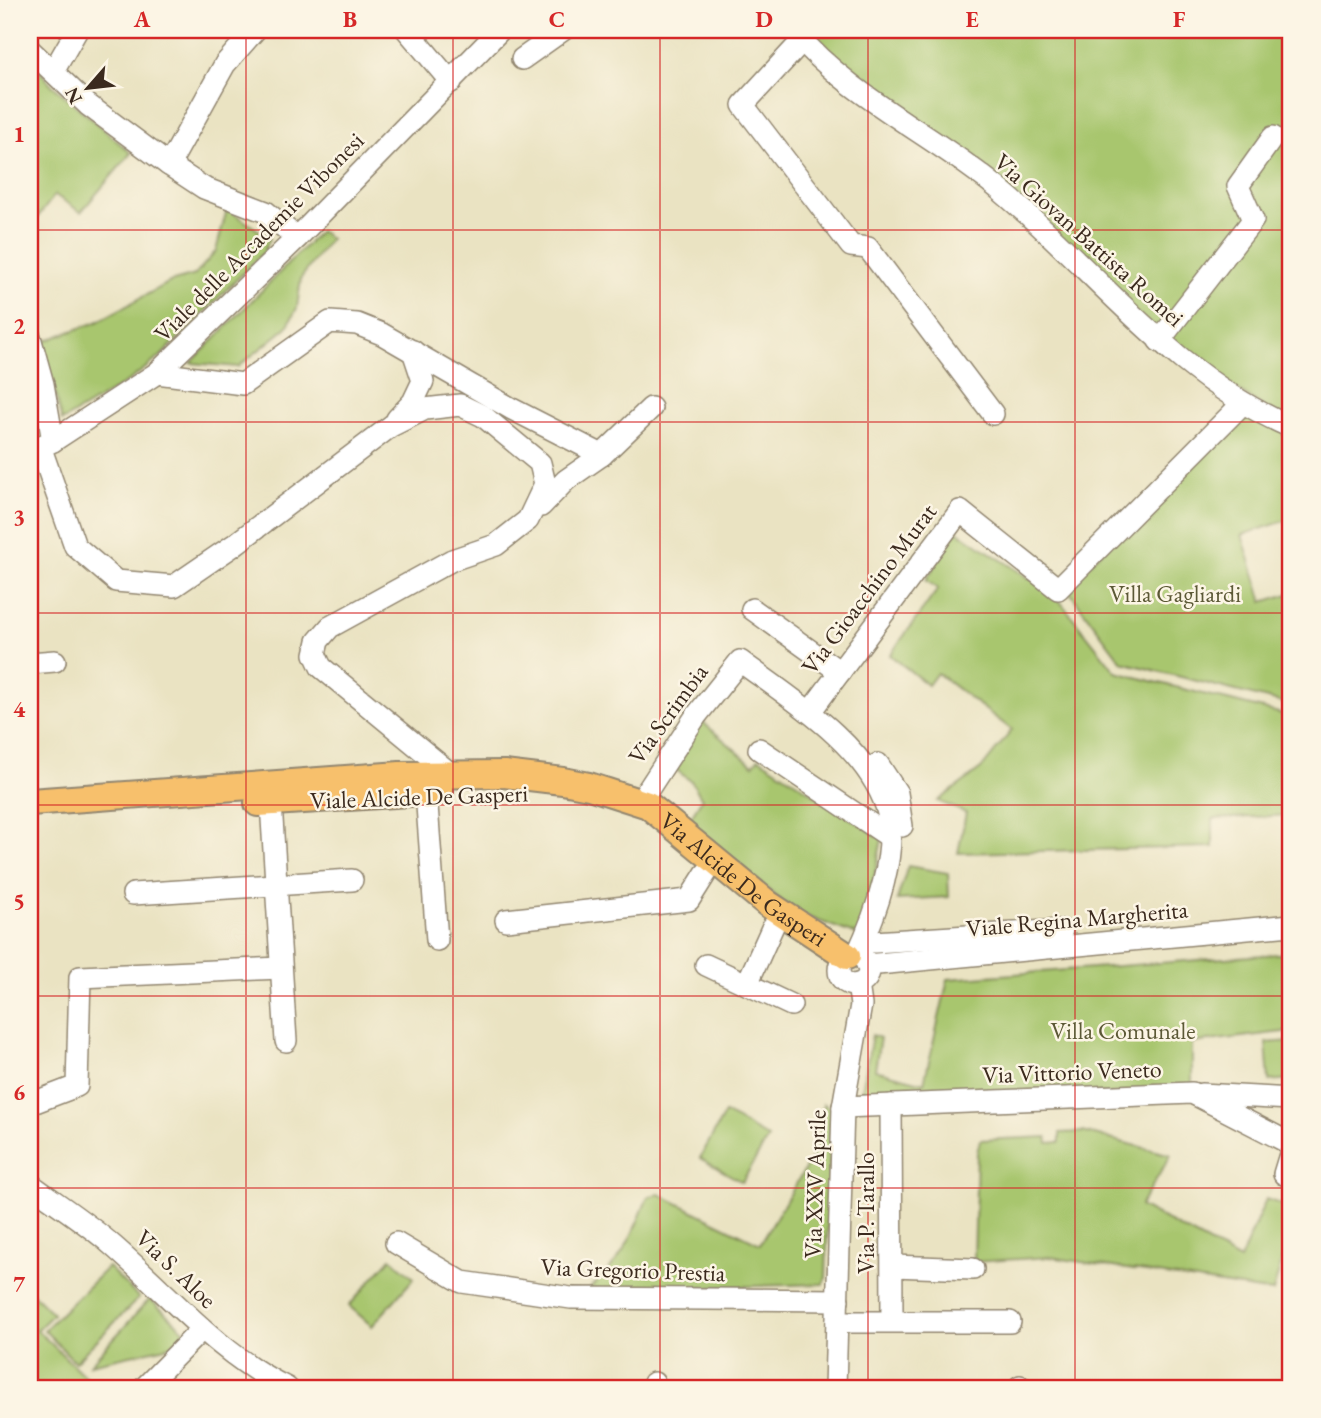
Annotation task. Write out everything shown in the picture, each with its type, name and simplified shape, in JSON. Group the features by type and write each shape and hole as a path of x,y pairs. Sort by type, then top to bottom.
{"main road":[{"name":"Viale Alcide De Gasperi","path":"30,803 451,774 504,774 563,781 640,802"},
{"name":"Viale Alcide De Gasperi","path":"30,820 426,792 536,792 595,802 637,818 773,926 858,961"},
{"name":"Via Alcide De Gasperi","path":"640,802 768,904 858,961"}],"street":[{"path":"54,70 77,30"},
{"path":"169,164 225,64 255,30"},
{"path":"407,30 451,82"},
{"name":"Viale delle Accademie Vibonesi","path":"41,446 157,373 297,238 500,30"},
{"path":"522,58 563,30"},
{"path":"798,36 743,105 851,246 868,248 993,414"},
{"name":"Via Giovan Battista Romei","path":"798,36 877,104 1006,195 1159,341 1243,403 1291,426"},
{"path":"30,50 88,105 169,164 204,188 266,212 297,238"},
{"path":"1159,341 1253,220 1238,186 1273,137"},
{"path":"157,373 243,384 330,322 357,324 413,351 463,381 602,455"},
{"path":"30,337 43,384 41,446 75,546 116,581 174,586 234,545 391,426 413,402 430,389 463,381"},
{"path":"413,351 423,381 413,402"},
{"name":"Via Gioacchino Murat","path":"813,708 960,511 1058,589 1243,403"},
{"path":"391,426 425,410 460,405 483,416 540,463 545,484 528,520"},
{"path":"451,774 321,667 315,654 318,641 330,627 452,560 496,545 528,520 566,480 602,455 651,408"},
{"path":"752,609 840,672"},
{"path":"30,663 55,661"},
{"name":"Via Scrimbia","path":"640,802 681,738 740,661 813,708"},
{"name":"Via Gioacchino Murat","path":"813,708 876,783 887,808 890,837 885,874 873,921 858,961"},
{"name":"Via Gioacchino Murat","path":"813,708 870,753 897,793 901,807 903,835 890,907 858,961"},
{"path":"759,749 890,837"},
{"path":"426,792 436,940"},
{"path":"271,803 286,1041"},
{"path":"506,920 689,900 706,873"},
{"path":"132,894 352,880"},
{"name":"Viale Regina Margherita","path":"858,961 1291,925"},
{"path":"747,984 773,926"},
{"path":"858,961 1062,930"},
{"name":"Via XXV Aprile","path":"835,1388 843,1107 861,1006 858,961"},
{"path":"706,965 791,1005"},
{"path":"30,1104 77,1086 80,977 281,968"},
{"path":"1192,1093 1291,1099"},
{"name":"Via Vittorio Veneto","path":"843,1107 1192,1093 1291,1144"},
{"name":"Via P. Tarallo","path":"891,1105 892,1320"},
{"path":"1291,1151 1284,1174 1291,1175"},
{"name":"Via S. Aloe","path":"30,1184 112,1245 201,1330 264,1377 288,1388"},
{"name":"Via Gregorio Prestia","path":"396,1243 462,1282 571,1298 837,1311 892,1320 1010,1322"},
{"path":"893,1266 973,1269"},
{"path":"144,1388 201,1330"}],"green space":[{"path":"793,30 1291,30 1291,424 1159,341 1006,195"},
{"path":"30,60 52,85 131,153 81,212 55,195 30,227"},
{"path":"227,209 270,238 264,252 160,357 127,382 62,421 42,342 97,322 170,282 195,275 216,251"},
{"path":"320,231 330,239 301,278 297,308 287,327 238,367 191,363"},
{"name":"Villa Gagliardi","path":"1243,412 1291,428 1291,519 1242,535 1263,602 1291,593 1291,705 1122,662 1066,587"},
{"path":"957,531 1055,595 1116,672 1291,716 1291,815 1213,819 1213,847 958,853 966,813 938,801 981,769 1012,730 937,673 928,685 890,655 938,589 926,580"},
{"path":"699,719 753,765 759,758 882,839 862,937 795,912 687,823 702,799 692,782 670,765"},
{"path":"908,866 948,873 949,897 897,900"},
{"name":"Villa Comunale","path":"1291,953 1291,1031 1192,1043 1192,1093 864,1096 862,1091 872,1035 880,1038 875,1070 924,1083 948,979"},
{"path":"1291,1041 1291,1079 1269,1081 1266,1043"},
{"path":"823,1104 831,1108 826,1278 823,1284 587,1291 618,1259 648,1197 659,1194 760,1244 819,1146"},
{"path":"725,1113 768,1138 742,1182 700,1158"},
{"path":"1083,1132 1171,1155 1140,1206 1240,1260 1266,1199 1291,1208 1291,1227 1273,1292 1050,1257 974,1262 977,1153 980,1140 1047,1137 1048,1143 1060,1142 1060,1133"},
{"path":"391,1258 414,1278 372,1326 349,1306"},
{"path":"108,1267 139,1298 75,1362 44,1330"},
{"path":"30,1291 53,1314 37,1330 97,1388 30,1388"},
{"path":"150,1299 186,1332 171,1346 90,1364"}]}
